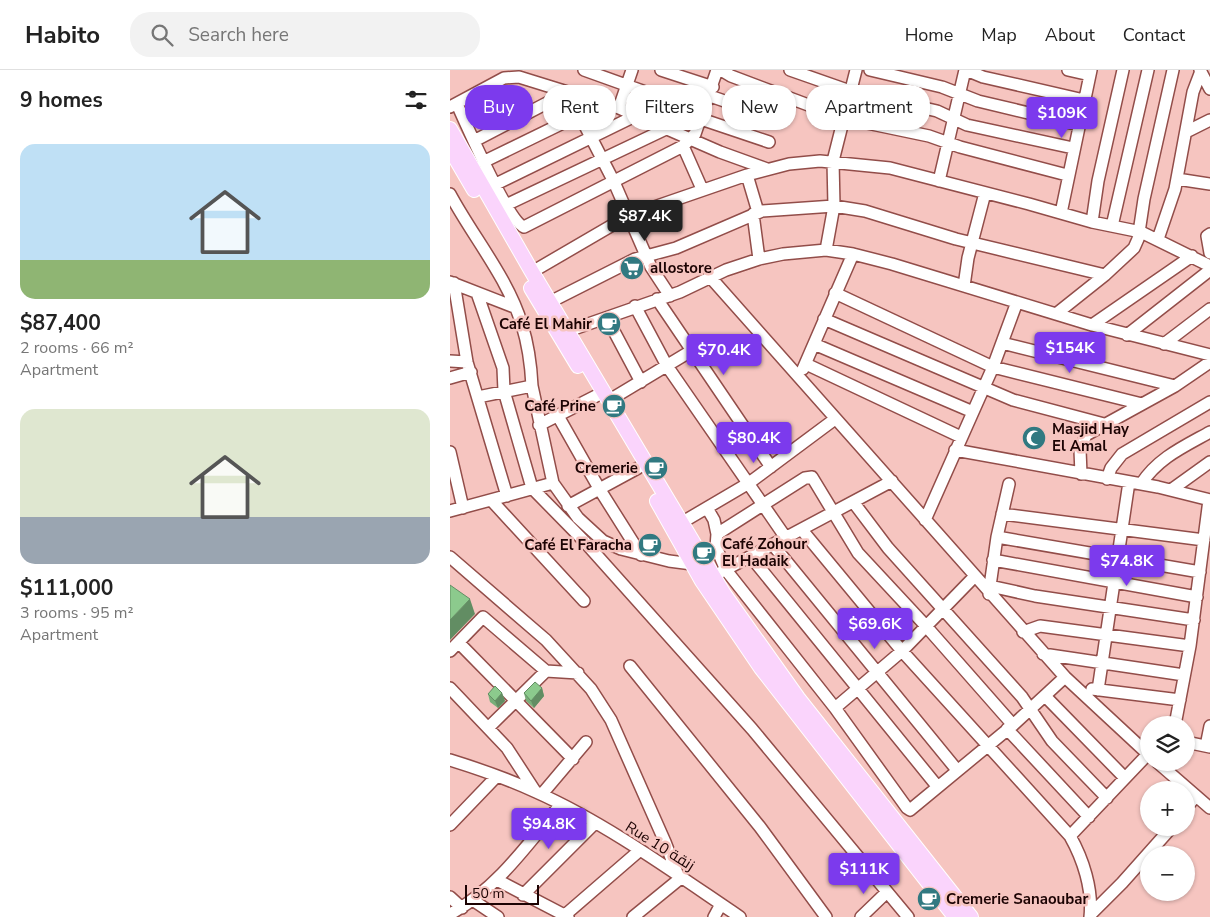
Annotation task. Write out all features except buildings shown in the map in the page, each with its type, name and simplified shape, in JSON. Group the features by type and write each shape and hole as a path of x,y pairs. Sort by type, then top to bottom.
{"main road":[{"path":"450,129 568,331 638,468 798,698 971,917"},
{"path":"450,149 602,398 681,523 761,668 955,917"}],"street":[{"path":"584,70 626,85"},
{"path":"619,108 632,70"},
{"path":"661,70 697,85"},
{"path":"712,88 717,70"},
{"path":"721,70 806,103"},
{"path":"790,70 833,85"},
{"path":"852,85 856,70"},
{"path":"870,70 942,87 978,101 1079,125"},
{"path":"938,181 965,70 983,77 1084,100"},
{"path":"1060,213 1090,72 1068,70"},
{"path":"1092,222 1098,180 1123,70"},
{"path":"1112,226 1148,70"},
{"path":"1056,314 1105,275 1134,248 1141,232 1144,199 1173,70"},
{"path":"1158,239 1177,179 1193,92 1200,71"},
{"path":"1200,71 1210,89"},
{"path":"545,85 504,74 453,106 518,223 526,226 688,143 695,130"},
{"path":"474,141 543,105"},
{"path":"616,107 626,111"},
{"path":"930,109 967,124 1073,148"},
{"path":"496,184 626,120"},
{"path":"712,120 769,142"},
{"path":"1186,132 1210,120"},
{"path":"483,162 547,130"},
{"path":"588,130 648,255 651,268 670,296"},
{"path":"508,204 664,130"},
{"path":"671,130 688,143 768,169"},
{"path":"826,250 834,206 833,161 840,130"},
{"path":"900,130 929,136 960,147 1068,176"},
{"path":"688,143 702,189"},
{"path":"532,272 628,216 746,174 788,164 833,161 890,168 1092,222 1141,232 1210,266"},
{"path":"746,174 756,213 759,259"},
{"path":"1177,179 1210,184"},
{"path":"964,286 985,193"},
{"path":"450,194 514,307 522,326 539,425 553,483 568,506 604,540 641,555 708,571 751,557 892,481"},
{"path":"550,302 635,259 676,248 756,213 778,209 834,206 865,211 972,244 1105,275"},
{"path":"1210,234 1207,236 1210,253"},
{"path":"568,331 635,306 670,296 726,270 759,259 783,254 826,250 854,254 1127,335 1210,355"},
{"path":"798,378 806,364 835,293 854,254"},
{"path":"1092,325 1192,256"},
{"path":"1127,335 1210,270"},
{"path":"711,278 798,378 892,481 974,577 990,590 1043,654 1065,678 1140,747"},
{"path":"452,282 514,307"},
{"path":"452,282 469,367 507,496"},
{"path":"477,293 502,368 504,391 532,488 584,540 752,728 908,917"},
{"path":"835,293 993,367 1142,404"},
{"path":"656,299 771,467"},
{"path":"925,520 993,367 1017,302"},
{"path":"635,306 668,366 786,538"},
{"path":"1164,344 1210,309"},
{"path":"607,318 641,382"},
{"path":"824,319 982,389 1028,405 1104,424"},
{"path":"1002,343 1175,386"},
{"path":"814,344 973,412"},
{"path":"539,425 641,382 691,351"},
{"path":"450,361 469,367"},
{"path":"1082,474 1080,450 1086,435 1175,386 1210,362"},
{"path":"806,364 961,437"},
{"path":"450,378 469,367"},
{"path":"478,396 532,386"},
{"path":"1107,479 1111,468 1122,454 1210,402"},
{"path":"558,416 600,490 641,555"},
{"path":"681,523 749,483 835,419"},
{"path":"1098,690 1123,530 1135,483 1164,457 1210,432"},
{"path":"955,450 1171,490 1209,500 1204,540 1206,559 1200,572 1190,646 1177,716"},
{"path":"450,452 463,508"},
{"path":"1171,490 1210,462"},
{"path":"568,506 638,468"},
{"path":"717,534 810,476 835,512 858,553 926,625 1010,727 1089,817"},
{"path":"450,511 553,483"},
{"path":"990,590 997,537 1009,484"},
{"path":"492,501 584,601"},
{"path":"854,503 884,542 1030,710 1052,742 1107,798"},
{"path":"707,508 714,520 717,534 716,547 708,571"},
{"path":"1002,514 1204,540"},
{"path":"802,530 902,651 986,746 1070,836 1080,854 1090,893 1091,915"},
{"path":"997,537 1200,572"},
{"path":"773,545 957,770"},
{"path":"751,557 937,786"},
{"path":"450,558 546,640 578,673 611,720 679,875 633,917"},
{"path":"994,560 1197,598"},
{"path":"708,571 835,708 907,808 915,809 937,786 1010,727 1065,678"},
{"path":"835,708 902,651 974,577"},
{"path":"990,590 1194,620"},
{"path":"450,651 460,644 483,618 546,671 578,673"},
{"path":"1023,632 1040,626 1106,633 1190,646"},
{"path":"460,644 574,759"},
{"path":"1043,654 1184,675"},
{"path":"630,666 760,827 826,917"},
{"path":"488,728 546,671"},
{"path":"450,688 507,748 538,793 574,759 586,742"},
{"path":"1076,688 1180,700"},
{"path":"1045,696 1125,778"},
{"path":"1195,744 1208,746 1210,726"},
{"name":"Rue 10 زنقة","path":"450,760 497,776 561,804 679,875 740,917"},
{"path":"1070,836 1140,762"},
{"path":"1169,771 1210,808"},
{"path":"450,825 497,776"},
{"path":"450,914 474,901 497,880 561,804"},
{"path":"523,895 595,823"},
{"path":"1091,915 1164,836"},
{"path":"497,880 566,916 639,851"},
{"path":"861,917 887,892"},
{"path":"450,897 462,908"},
{"path":"474,901 498,917"},
{"path":"714,917 721,904"}],"place":[{"name":"allostore","path":"632,268"},
{"name":"Café El Mahir","path":"609,324"},
{"name":"Café Prine","path":"614,406"},
{"name":"Masjid Hay El Amal","path":"1034,438"},
{"name":"Cremerie","path":"656,468"},
{"name":"Café El Faracha","path":"650,545"},
{"name":"Café Zohour El Hadaik","path":"704,553"},
{"name":"Cremerie Sanaoubar","path":"929,899"}]}
